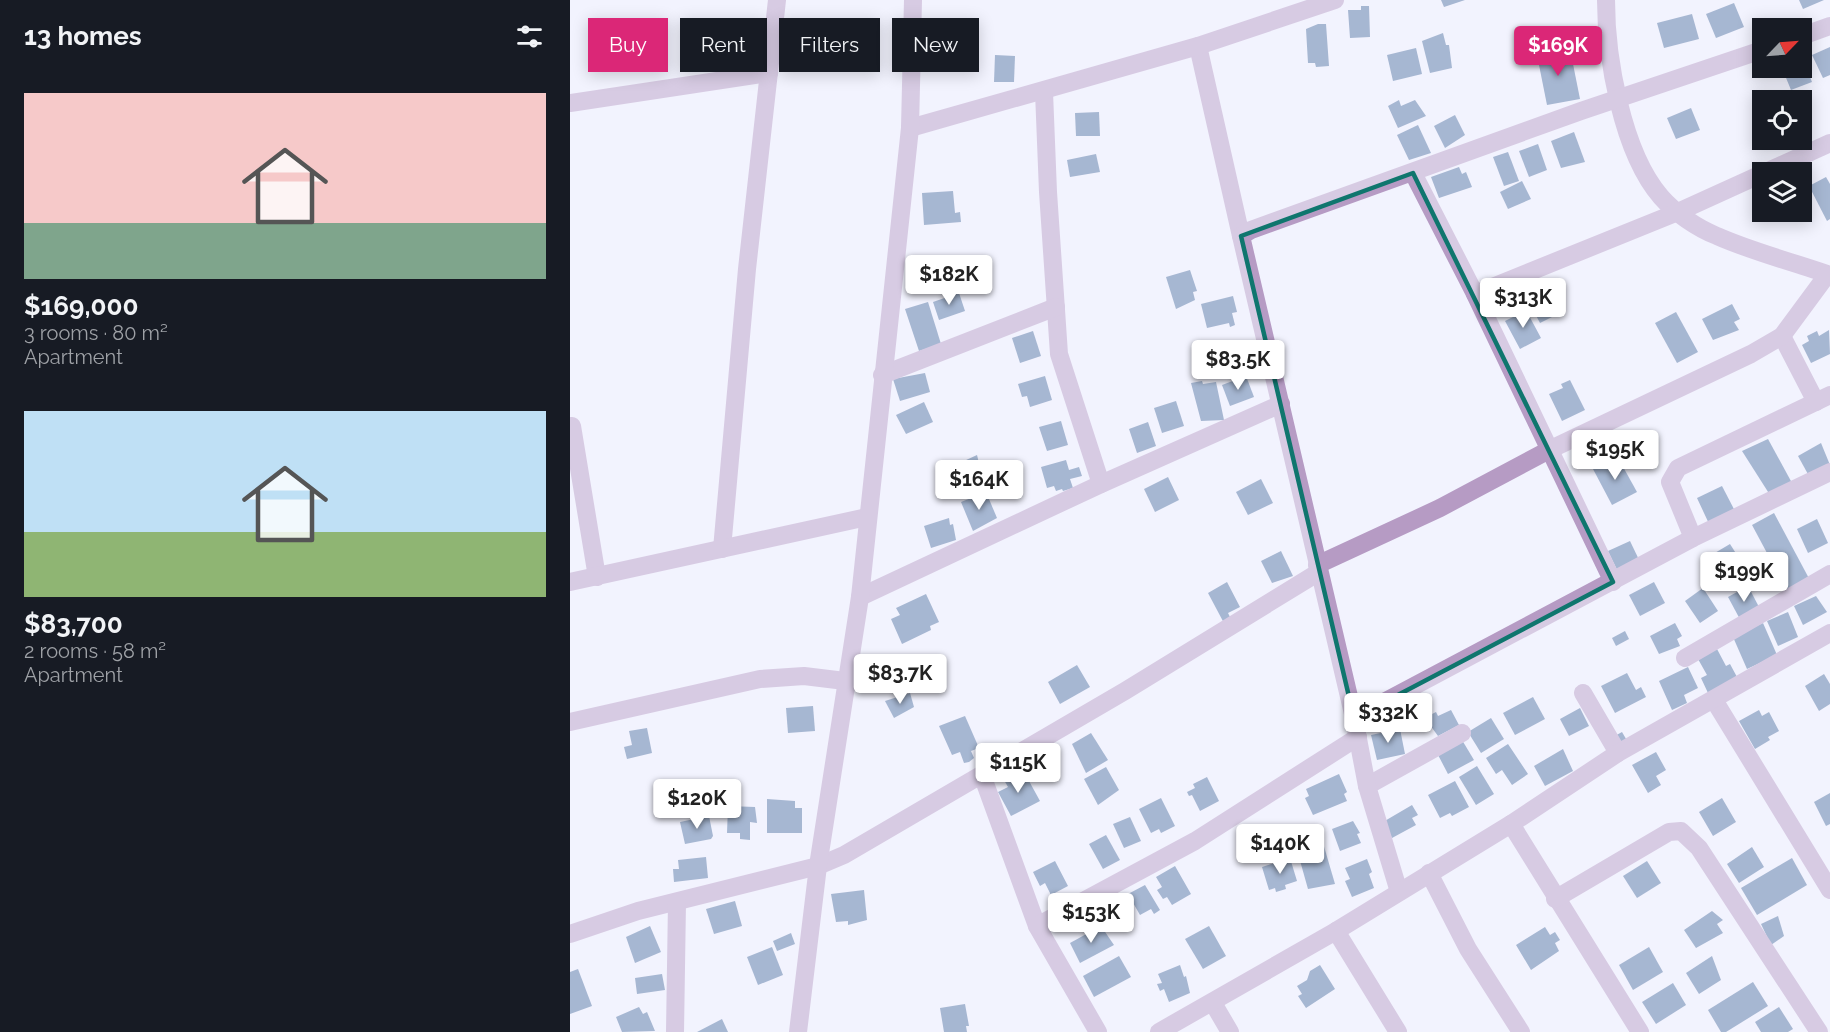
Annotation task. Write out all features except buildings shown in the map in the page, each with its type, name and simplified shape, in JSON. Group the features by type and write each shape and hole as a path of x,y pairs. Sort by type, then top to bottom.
{"street":[{"path":"722,549 747,269 777,0"},
{"path":"798,1032 818,866 845,681 860,597 910,128 913,0"},
{"path":"910,128 1044,92 1198,46 1335,0"},
{"path":"570,934 638,911 818,866 874,839 1318,568 1491,483 1549,450 1659,399 1782,336 1829,275 1717,236 1678,212 1653,186 1632,142 1618,100 1608,48 1606,0"},
{"path":"1812,32 1830,26"},
{"path":"1198,46 1245,266 1281,404 1354,718 1367,786 1399,892"},
{"path":"1240,236 1251,230 1752,53"},
{"path":"570,103 769,73"},
{"path":"1044,92 1056,307 1062,369 1101,484"},
{"path":"1475,294 1678,212 1830,143"},
{"path":"1413,173 1475,294 1613,582"},
{"path":"882,375 1056,307"},
{"path":"1693,538 1670,482 1672,475 1686,463 1826,397 1782,336"},
{"path":"860,597 1101,484 1281,404"},
{"path":"572,426 597,577"},
{"path":"1354,718 1693,538 1830,472"},
{"path":"570,582 867,517"},
{"path":"1685,658 1830,574"},
{"path":"1159,1032 1336,931 1511,824 1618,753 1830,633"},
{"path":"570,722 760,679 804,676 845,681"},
{"path":"1583,693 1618,753"},
{"path":"1714,700 1830,890"},
{"path":"1367,786 1462,732"},
{"path":"1037,926 1195,841 1358,737"},
{"path":"981,775 1037,926 1098,1032"},
{"path":"1511,824 1555,899 1640,1032"},
{"path":"1555,899 1669,832 1682,831 1699,848 1819,1032"},
{"path":"1430,873 1468,949 1521,1032"},
{"path":"675,1032 677,902"},
{"path":"1336,931 1398,1032"},
{"path":"1213,1003 1230,1032"}],"highlighted area":[{"path":"1413,173 1613,582 1354,718 1241,236"}]}
